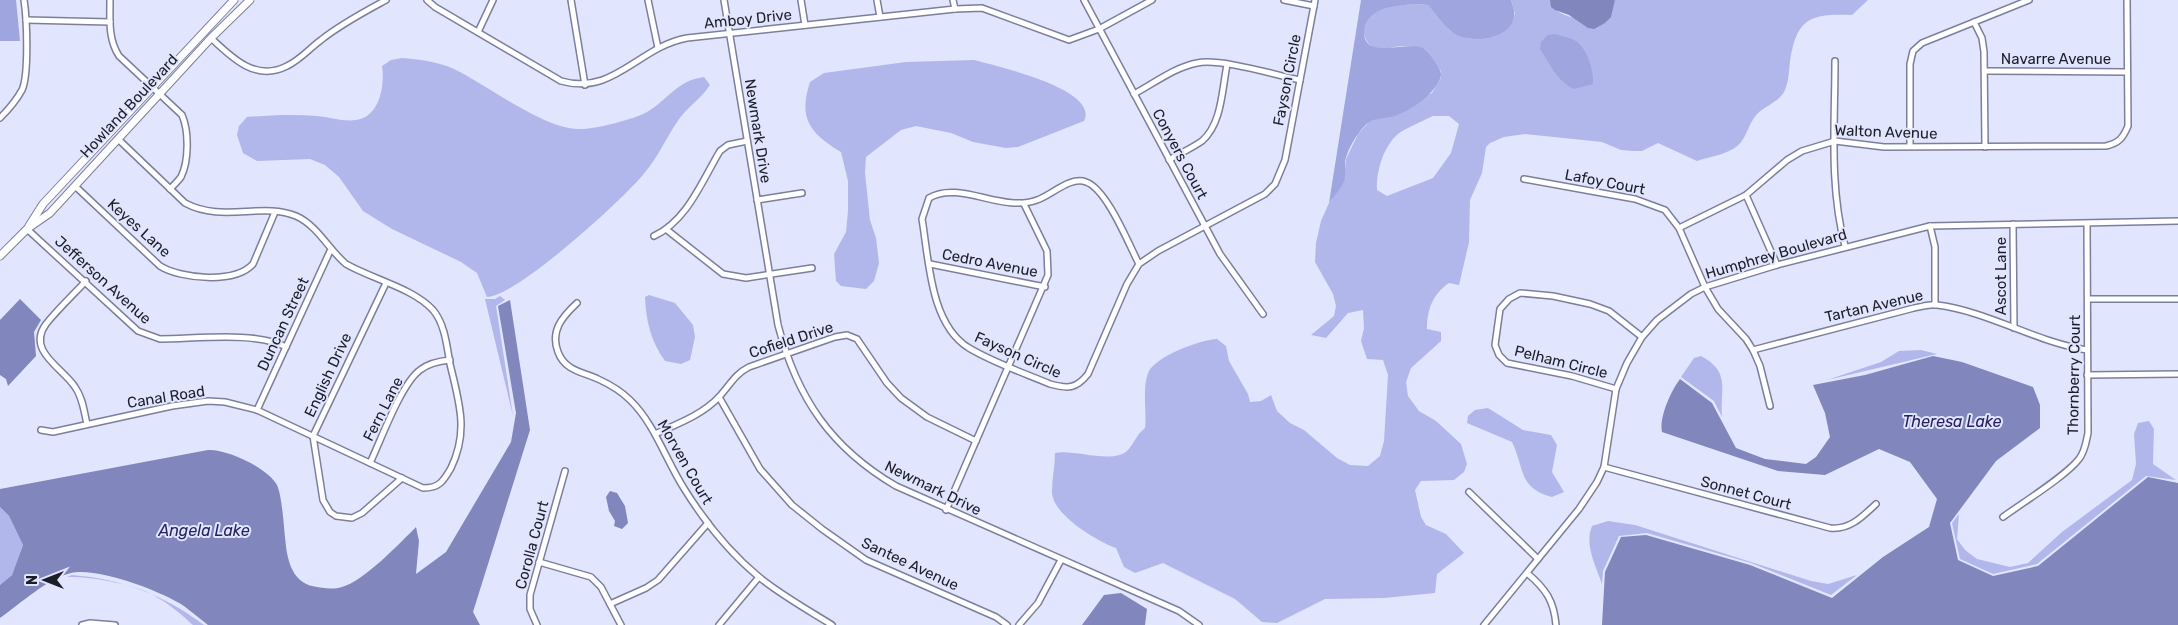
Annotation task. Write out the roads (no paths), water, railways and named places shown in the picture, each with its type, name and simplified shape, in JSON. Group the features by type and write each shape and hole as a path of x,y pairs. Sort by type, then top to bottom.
{"main road":[{"name":"Howland Boulevard","path":"28,229 43,204 234,0"},
{"name":"Howland Boulevard","path":"0,256 28,229 50,213 211,38 250,0"},
{"path":"82,178 83,170 109,142 110,131"}],"street":[{"path":"0,118 23,88 26,20 24,0"},
{"path":"110,0 110,22 114,47 120,56 182,115 186,126 184,167 180,178 170,189"},
{"path":"211,38 245,67 256,70 276,70 288,66 321,39 361,13 386,0"},
{"name":"Amboy Drive","path":"427,0 435,8 561,81 585,85 604,80 671,41 955,9 982,8 1069,40 1098,29 1152,0"},
{"path":"478,32 493,0"},
{"path":"571,0 585,85"},
{"path":"648,0 658,48"},
{"name":"Newmark Drive","path":"724,0 769,275 785,353 810,406 830,434 851,456 868,470 896,486 946,510 1179,611 1199,625"},
{"path":"801,0 805,25"},
{"path":"877,0 880,17"},
{"path":"953,0 955,9"},
{"name":"Conyers Court","path":"1084,0 1204,226 1220,254 1263,314"},
{"path":"1284,0 1314,3"},
{"path":"1910,146 1910,64 1913,51 1922,43 2029,0"},
{"path":"2126,0 2126,72"},
{"name":"Fayson Circle","path":"1140,264 1104,198 1096,188 1086,181 1076,182 1038,200 1024,204 947,192 930,198 922,218 938,308 955,337 969,348 1064,388 1080,384 1088,374 1126,284 1140,264 1158,251 1265,194 1275,184 1285,160 1314,3"},
{"path":"26,20 110,22"},
{"path":"1974,22 1982,38 1985,71 1985,147"},
{"path":"1835,62 1834,187 1844,246"},
{"path":"1134,94 1196,63 1227,65 1300,80"},
{"path":"1169,160 1202,141 1209,133 1218,114 1227,65"},
{"name":"Navarre Avenue","path":"1985,71 2126,72"},
{"name":"Walton Avenue","path":"1679,228 1746,195 1787,160 1818,145 1835,141 1884,147 2106,146 2116,144 2123,137 2128,126 2126,72"},
{"path":"118,140 185,203 210,212 275,212 296,216 306,221 346,264 422,300 434,312 443,332 450,360"},
{"path":"654,236 667,230 685,210 720,151 728,145 747,141"},
{"name":"Lafoy Court","path":"1524,179 1652,204 1665,210 1679,228 1705,286 1718,309 1746,339 1753,350 1760,366 1770,406"},
{"name":"Keyes Lane","path":"75,186 160,266 170,272 183,276 231,276 248,269 275,212"},
{"path":"757,200 802,193"},
{"path":"1746,195 1777,265"},
{"path":"946,510 1044,286 1049,265 1047,250 1024,204"},
{"name":"Humphrey Boulevard","path":"1484,625 1590,493 1604,467 1616,388 1642,337 1672,307 1705,286 1844,246 1930,226 2178,221"},
{"name":"Ascot Lane","path":"2013,224 2014,328"},
{"name":"Thornberry Court","path":"2003,517 2079,460 2085,448 2088,433 2087,224"},
{"path":"1930,226 1935,247 1935,305"},
{"name":"Jefferson Avenue","path":"28,229 138,331 160,339 259,338 276,342 286,347"},
{"path":"667,230 723,274 746,278 812,268"},
{"name":"Duncan Street","path":"257,410 331,249"},
{"name":"Cedro Avenue","path":"930,264 1044,286"},
{"path":"86,282 46,325 41,334 40,345 50,361 69,378 77,390 87,424"},
{"name":"English Drive","path":"386,283 313,436 323,500 330,512 336,516 352,518 362,514 402,478"},
{"name":"Pelham Circle","path":"1616,388 1572,376 1507,363 1499,354 1495,345 1500,309 1508,298 1520,293 1554,296 1590,304 1609,311 1642,337"},
{"path":"2088,299 2178,299"},
{"name":"Morven Court","path":"577,303 564,315 556,332 559,354 573,370 598,379 628,398 641,411 681,484 708,523 758,577 832,625"},
{"name":"Tartan Avenue","path":"1753,350 1914,308 1935,305 1963,311 2067,347 2087,350"},
{"name":"Cofield Drive","path":"655,434 698,414 719,397 738,373 785,353 847,335 857,339 864,345 887,383 901,398 927,417 976,441"},
{"name":"Canal Road","path":"41,430 54,432 192,402 225,402 257,410 423,488 440,485 456,457 462,436 461,413 450,360"},
{"name":"Fern Lane","path":"370,463 408,382 418,371 428,365 450,360"},
{"path":"2087,375 2178,374"},
{"name":"Santee Avenue","path":"719,397 760,469 792,505 822,530 866,560 996,617 1007,625"},
{"name":"Sonnet Court","path":"1604,467 1830,528 1847,527 1854,524 1876,504"},
{"name":"Corolla Court","path":"537,625 530,609 530,595 565,471"},
{"path":"1469,492 1538,559"},
{"path":"610,604 646,588 658,580 708,523"},
{"path":"1019,625 1038,603 1062,560"},
{"path":"539,562 591,578 601,587 621,625"},
{"path":"1527,573 1543,587 1552,599 1556,625"},
{"path":"719,625 758,577"},
{"path":"82,625 90,623 115,625"}],"water":[{"path":"1550,0 1615,0 1611,17 1594,29 1588,28 1569,15 1555,10 1551,7"},
{"path":"20,299 41,320 34,332 36,356 8,386 6,379 0,375 0,320"},
{"name":"Angela Lake","path":"510,300 530,430 473,612 480,625 208,625 184,606 145,587 113,577 83,572 71,573 53,580 0,618 0,585 12,575 23,545 9,516 0,507 0,489 208,450 236,456 256,466 265,472 277,485 281,499 288,559 295,574 306,584 338,588 351,583 371,570 416,527 419,541 416,574 446,552 511,442 516,413 498,306"},
{"name":"Theresa Lake","path":"1933,356 1962,362 2033,387 2040,405 2040,428 1996,461 1950,523 1958,560 1993,576 2038,566 2148,477 2178,483 2178,625 1602,625 1605,572 1621,537 1646,535 1750,565 1832,598 1883,557 1929,527 1937,499 1910,462 1879,449 1825,475 1778,471 1662,432 1662,419 1666,404 1680,379 1712,403 1736,448 1765,459 1806,464 1816,457 1830,437 1825,413 1813,385 1865,375"},
{"path":"610,491 617,493 625,506 628,523 622,529 614,526 615,521 609,511 606,497"},
{"path":"1121,593 1147,609 1145,625 1082,625 1104,595"}]}
